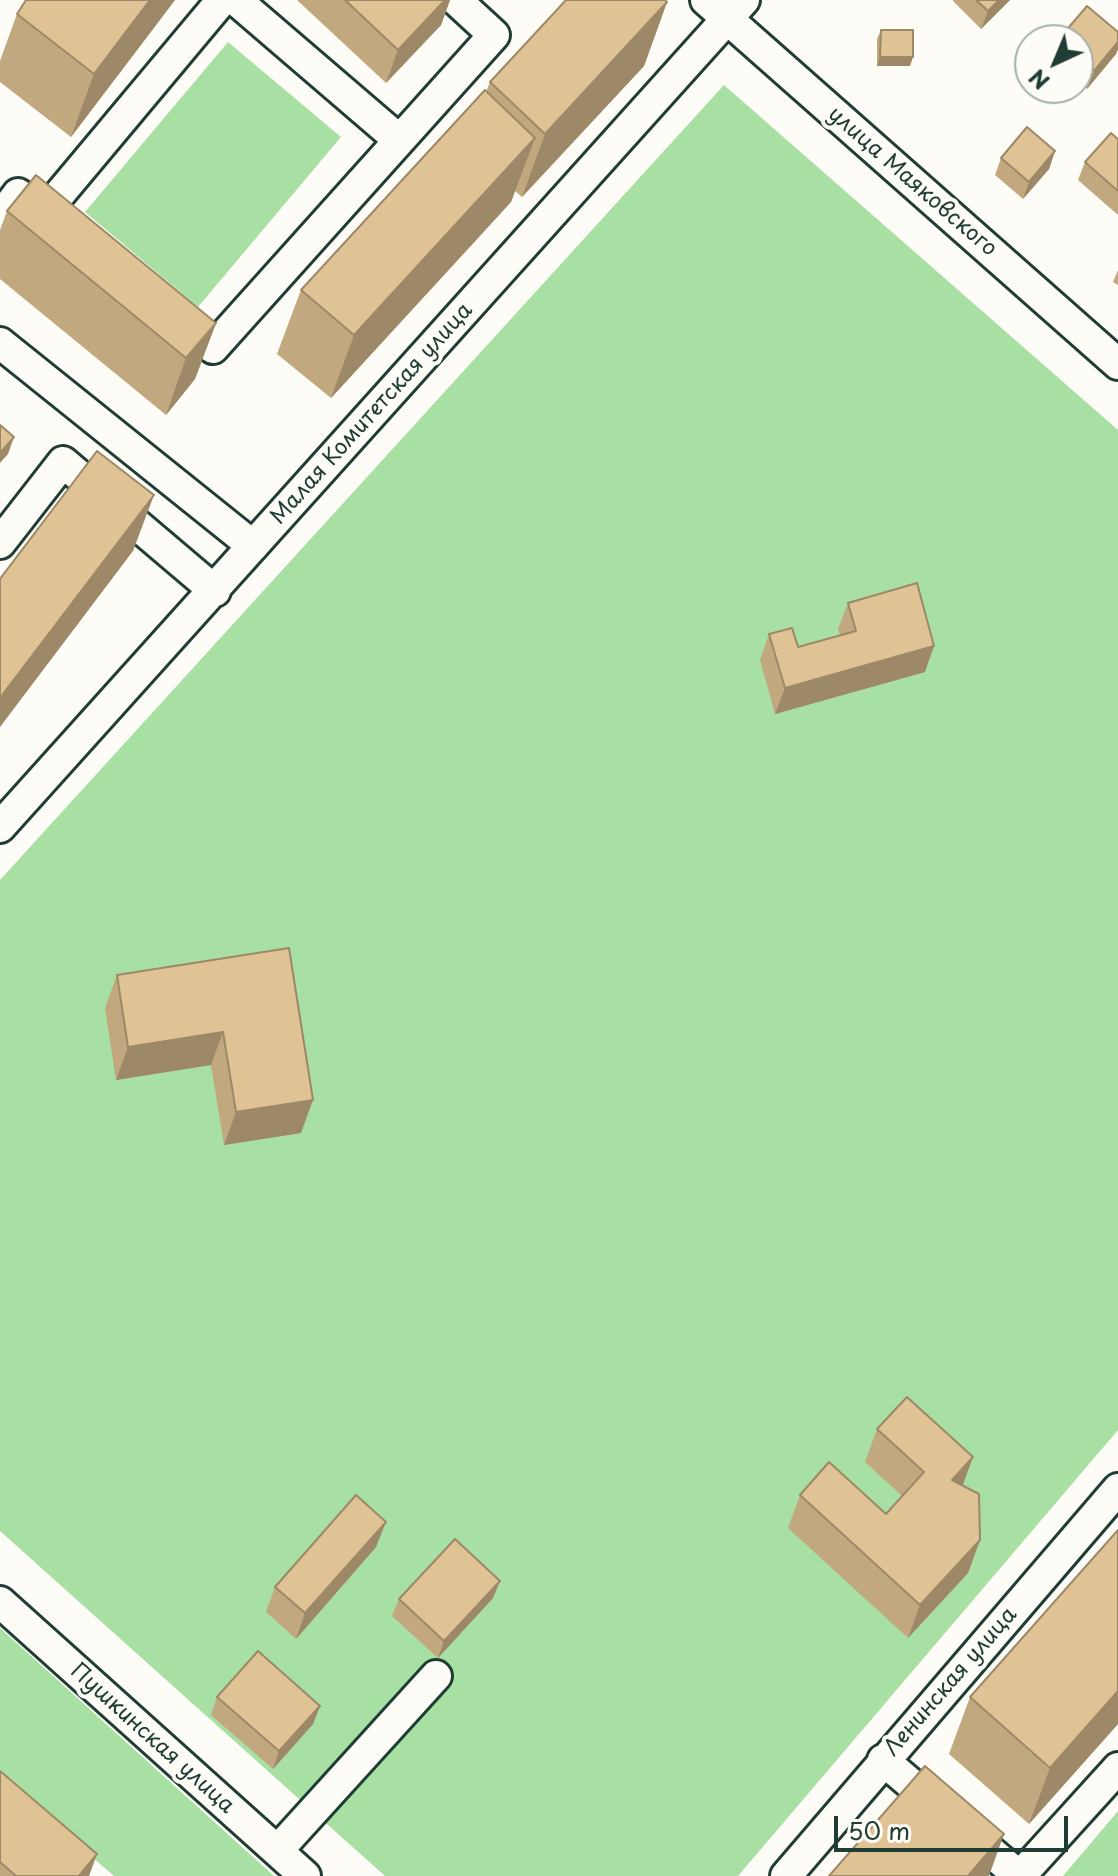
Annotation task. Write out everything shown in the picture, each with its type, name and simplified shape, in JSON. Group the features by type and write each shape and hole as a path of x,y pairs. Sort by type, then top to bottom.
{"street":[{"path":"43,214 222,0"},
{"path":"236,0 399,140"},
{"path":"153,300 213,348 494,35 456,0"},
{"name":"улица Маяковского","path":"726,6 1118,364"},
{"name":"Малая Комитетская улица","path":"0,827 215,591 726,6"},
{"path":"0,218 18,194 68,233"},
{"path":"0,343 253,546"},
{"path":"0,543 63,462 215,591"},
{"name":"Ленинская улица","path":"786,1876 1118,1489"},
{"name":"Пушкинская улица","path":"0,1602 305,1876"},
{"path":"277,1851 436,1676"},
{"path":"883,1760 1019,1876 1118,1768"}],"green space":[{"path":"228,42 341,137 198,307 85,212"},
{"path":"724,85 1118,430 1118,1430 738,1876 385,1876 0,1531 0,880"},
{"path":"0,1628 274,1876 114,1876 0,1777"},
{"path":"1118,1811 1118,1876 1063,1876"}],"building":[{"path":"26,0 150,0 94,74 17,14"},
{"path":"345,0 445,0 398,50"},
{"path":"566,0 667,2 545,134 490,82"},
{"path":"976,0 999,0 988,11"},
{"path":"1087,6 1118,32 1118,42 1094,71 1094,24 1072,24"},
{"path":"881,30 913,30 913,57 880,57"},
{"path":"485,90 535,138 354,335 301,290"},
{"path":"1027,127 1055,151 1029,182 1001,158"},
{"path":"1111,133 1118,139 1118,191 1085,162"},
{"path":"36,175 216,323 186,358 7,211"},
{"path":"0,425 14,437 0,453"},
{"path":"97,451 154,495 0,698 0,579"},
{"path":"917,583 934,646 785,688 769,634 792,628 798,647 856,631 848,603"},
{"path":"289,948 313,1100 236,1112 223,1032 128,1047 117,975"},
{"path":"907,1397 973,1457 952,1480 979,1494 980,1540 920,1605 800,1495 829,1462 886,1514 924,1472 877,1429"},
{"path":"356,1495 386,1522 305,1613 275,1587"},
{"path":"1118,1530 1118,1691 1050,1768 970,1697"},
{"path":"455,1539 500,1581 444,1641 399,1599"},
{"path":"258,1651 320,1706 279,1751 217,1697"},
{"path":"925,1766 1004,1834 968,1876 829,1876"},
{"path":"0,1771 97,1854 79,1876 16,1876 0,1862"}]}
